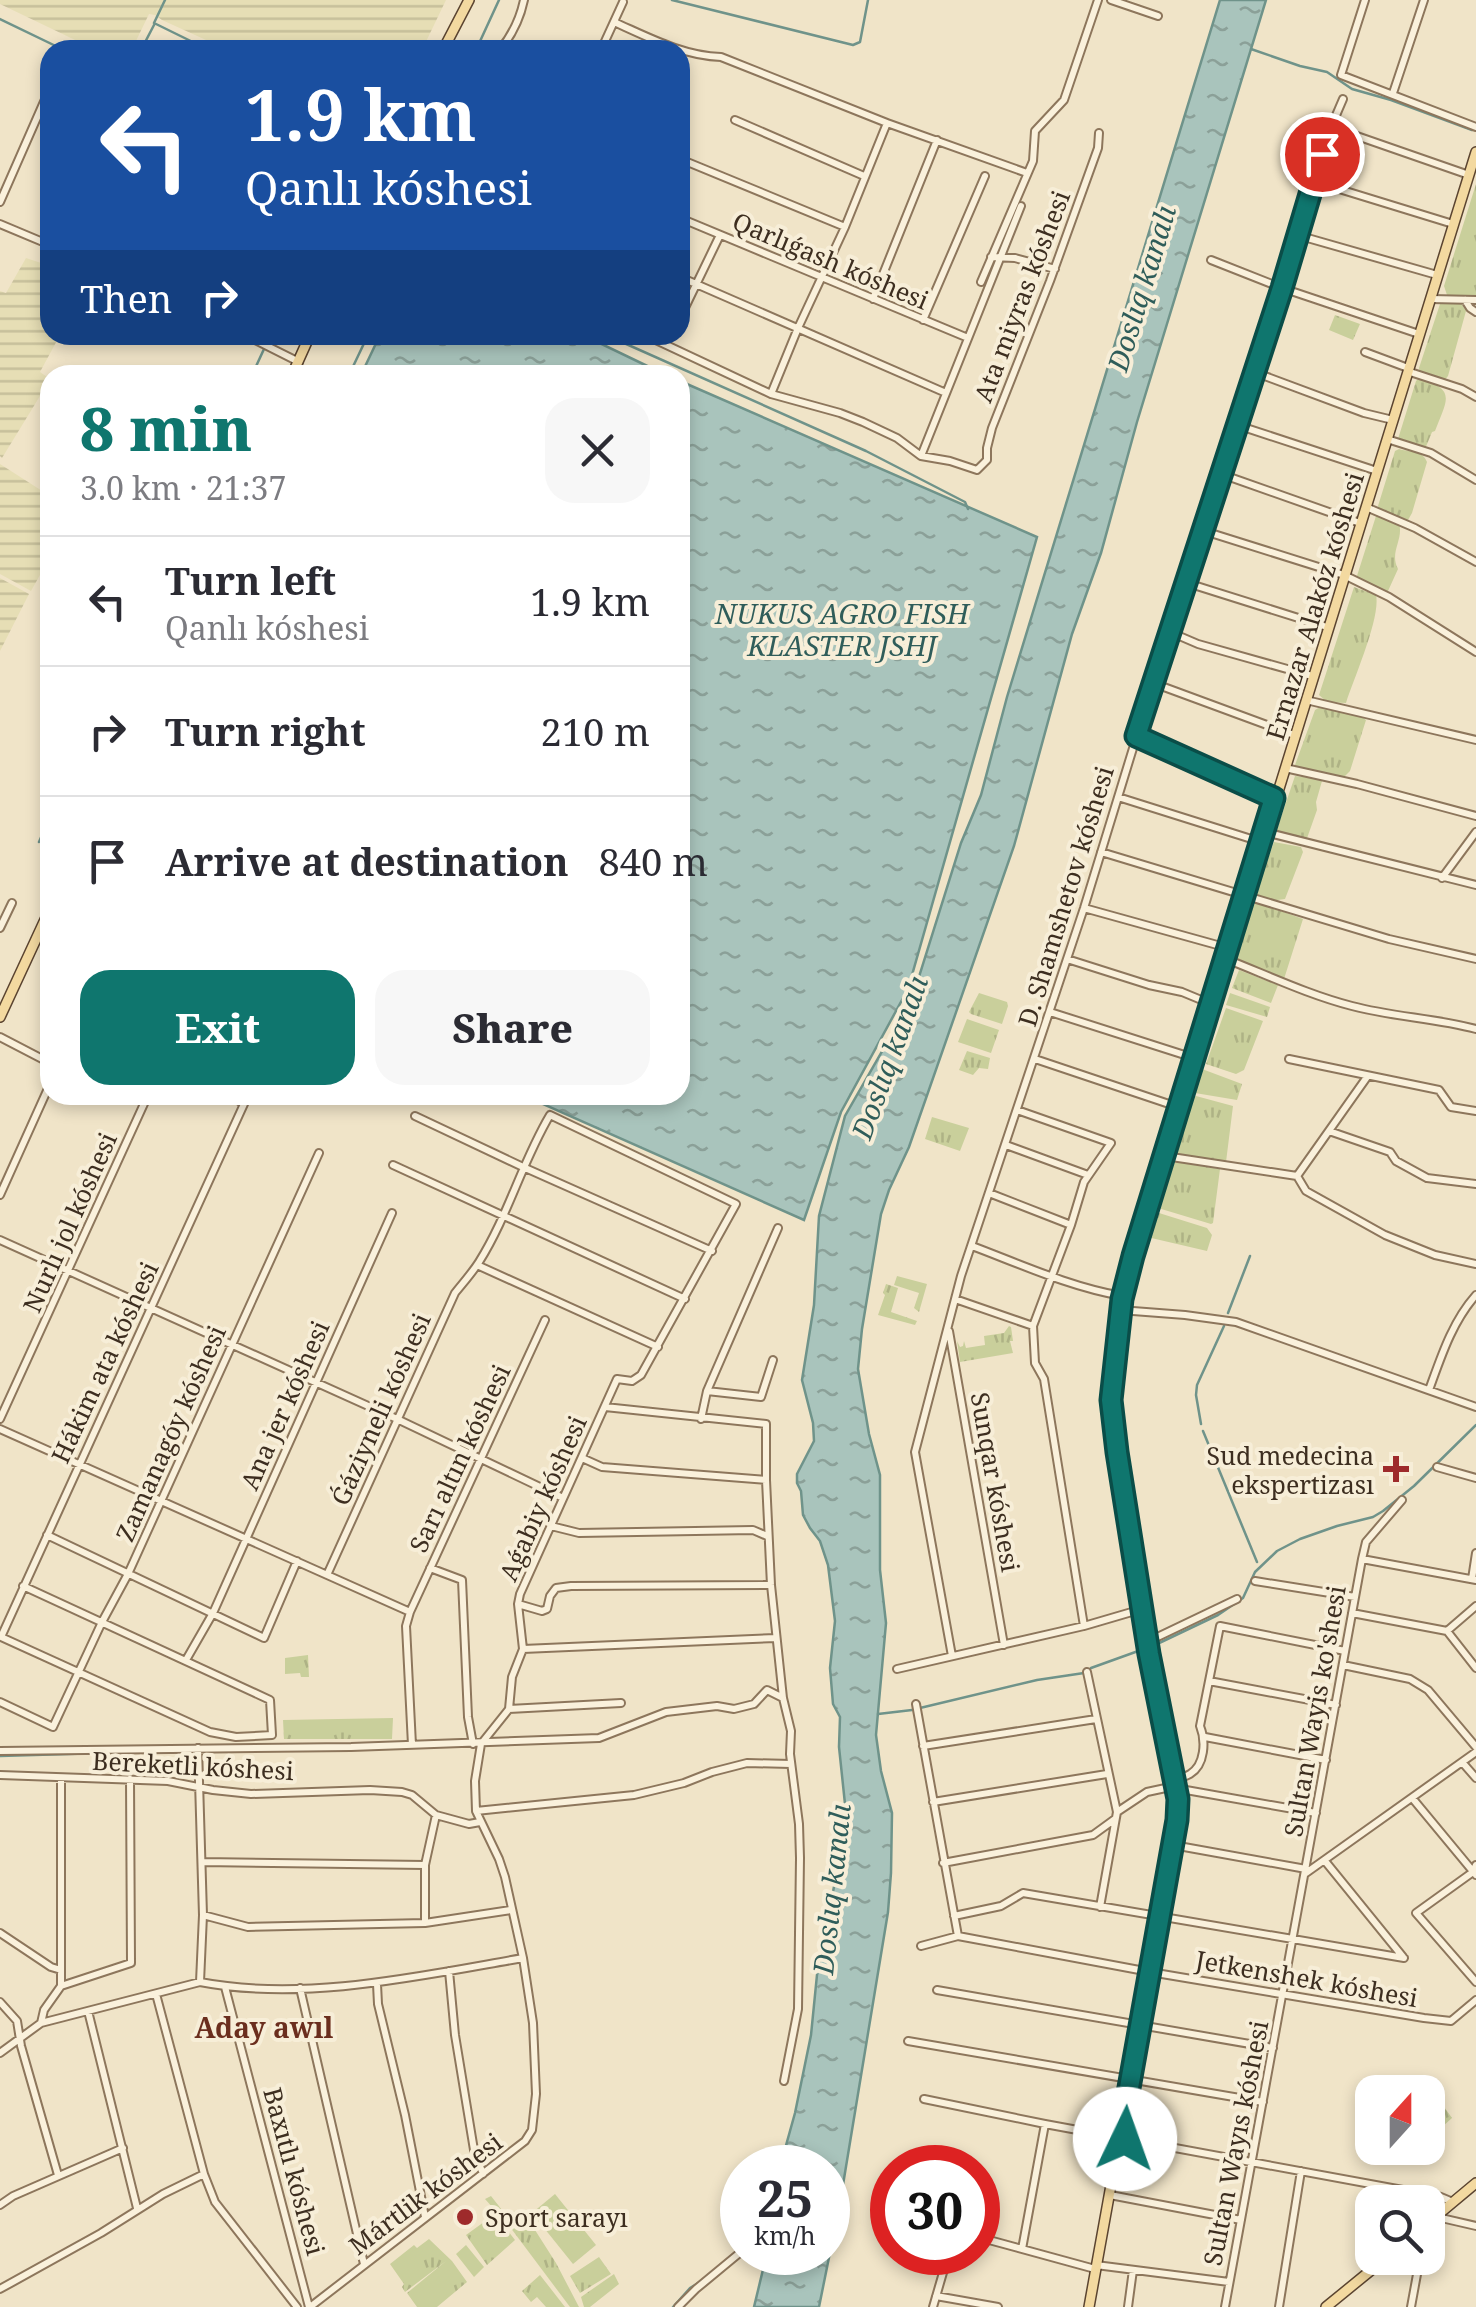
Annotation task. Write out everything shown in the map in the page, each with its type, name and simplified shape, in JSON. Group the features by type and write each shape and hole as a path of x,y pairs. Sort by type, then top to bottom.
{"main road":[{"path":"448,40 470,0"},
{"name":"Ernazar Alakóz kóshesi","path":"1089,2307 1177,1820 1175,1786 1142,1609 1111,1400 1122,1296 1476,152"},
{"path":"297,365 306,345"},
{"path":"0,1017 40,931"},
{"path":"1445,2209 1476,2184"},
{"path":"1326,2307 1365,2275"}],"street":[{"path":"509,40 523,12 524,0"},
{"path":"980,282 1032,161 1035,130 1064,100 1098,0"},
{"path":"1111,0 1158,16"},
{"path":"1365,0 1341,74 1476,127"},
{"path":"1394,93 1424,0"},
{"path":"606,40 623,2"},
{"path":"614,22 658,40"},
{"path":"690,53 721,56 887,124 1027,173"},
{"name":"D. Shamshetov kóshesi","path":"952,1656 914,1452 971,1246 1035,1060 1184,582 1343,99"},
{"path":"0,202 40,111"},
{"path":"735,120 864,176"},
{"path":"771,394 887,124"},
{"path":"1331,127 1469,174"},
{"name":"Ata miyras kóshesi","path":"921,456 950,460 977,470 987,460 992,428 1098,148 1099,133"},
{"path":"873,299 938,140"},
{"path":"690,163 845,227"},
{"path":"923,320 985,176"},
{"path":"1313,181 1453,224"},
{"path":"668,345 771,394 864,422 897,438 921,456 1022,206"},
{"name":"Qarlıǵash kóshesi","path":"690,222 968,338"},
{"path":"0,224 40,242"},
{"path":"690,300 720,235"},
{"path":"1296,236 1438,275"},
{"path":"991,257 1015,258 1054,268"},
{"path":"1211,260 1419,334"},
{"path":"690,281 946,393"},
{"path":"1430,300 1476,300"},
{"path":"1465,300 1476,312"},
{"path":"264,345 298,362"},
{"path":"1365,352 1476,397"},
{"path":"1254,372 1393,420"},
{"path":"1237,425 1377,471"},
{"path":"1387,439 1431,453 1476,480"},
{"path":"1221,474 1360,523"},
{"path":"1365,507 1416,528 1476,562"},
{"path":"1201,530 1344,575 1389,596 1476,652"},
{"path":"1184,582 1328,627"},
{"path":"1170,632 1198,644 1312,676"},
{"path":"1153,683 1294,735"},
{"path":"1305,699 1476,740"},
{"path":"1136,736 1274,798"},
{"path":"1284,768 1476,816"},
{"path":"1118,797 1262,837 1476,885"},
{"path":"1442,878 1476,832"},
{"path":"1101,852 1389,940 1476,959"},
{"path":"0,928 12,903"},
{"path":"1084,908 1226,954 1328,999 1476,1029"},
{"path":"1067,959 1182,992 1210,1004"},
{"path":"1050,1012 1194,1058"},
{"path":"0,1038 40,1058"},
{"path":"1035,1060 1178,1107"},
{"path":"1289,1060 1439,1090 1451,1107 1476,1111"},
{"path":"1297,1176 1367,1076"},
{"path":"0,1194 40,1105"},
{"name":"Nurlı jol kóshesi","path":"0,1419 144,1105"},
{"name":"Hákim ata kóshesi","path":"0,1636 244,1105"},
{"path":"1018,1110 1112,1144 1084,1182 1033,1326 1034,1363 1044,1379 1084,1626"},
{"name":"Ǵáziyneli kóshesi","path":"327,1575 455,1293 478,1265 550,1115 736,1204 712,1251"},
{"path":"414,1116 712,1251 658,1347 478,1265"},
{"path":"1329,1132 1390,1152 1396,1161 1427,1178 1476,1184"},
{"path":"1006,1145 1088,1175"},
{"name":"Zamanagóy kóshesi","path":"0,1702 53,1726 162,1501 319,1152"},
{"path":"1164,1156 1297,1176"},
{"path":"393,1165 685,1299"},
{"path":"1297,1176 1306,1191 1385,1235 1435,1255 1476,1264"},
{"path":"989,1193 1071,1225"},
{"name":"Ana jer kóshesi","path":"186,1660 213,1613 392,1213"},
{"path":"700,1419 707,1390 778,1228"},
{"path":"0,1240 564,1498"},
{"path":"971,1246 1052,1276 1122,1296"},
{"path":"1429,1390 1449,1336 1476,1295"},
{"path":"955,1299 1033,1326"},
{"path":"1120,1310 1236,1322 1476,1407"},
{"name":"Sarı altın kóshesi","path":"410,1612 545,1320"},
{"name":"Sunqar kóshesi","path":"948,1325 1004,1645"},
{"name":"Aǵabiy kóshesi","path":"477,1744 509,1709 512,1677 523,1649 520,1594 617,1379 632,1382 641,1375 658,1347"},
{"path":"707,1390 762,1397 773,1360"},
{"path":"605,1407 766,1424 771,1585 782,1698 791,1731 800,1858 798,2009 784,2081"},
{"path":"0,1429 410,1612 406,1626 412,1745"},
{"path":"582,1458 602,1467 766,1480"},
{"path":"1437,1467 1476,1478"},
{"name":"Sultan Wayis ko'shesi","path":"1305,1872 1366,1542 1402,1500"},
{"path":"551,1526 579,1533 753,1530 768,1536"},
{"path":"47,1535 264,1638 297,1561"},
{"path":"1362,1560 1474,1579 1476,1554"},
{"name":"Mártlik kóshesi","path":"310,2307 525,2142 534,2121 532,2023 522,1958 499,1859 476,1811 477,1744 468,1717 462,1580 430,1568"},
{"path":"1255,1581 1355,1597"},
{"path":"518,1604 542,1611 556,1588 771,1585"},
{"path":"0,1636 210,1732 236,1737 272,1735 270,1700 23,1586"},
{"path":"1148,1642 1237,1599"},
{"path":"1447,1631 1476,1606"},
{"path":"897,1669 1142,1609"},
{"path":"1352,1613 1447,1631 1476,1668"},
{"path":"943,1863 1093,1835 1147,1792 1175,1786 1194,1772 1202,1759 1205,1737 1200,1726 1220,1626 1346,1650"},
{"path":"523,1649 776,1638"},
{"path":"1173,1845 1305,1872 1476,1750 1428,1690 1410,1679 1343,1665"},
{"path":"1087,1672 1116,1815 1100,1907"},
{"path":"1209,1681 1336,1704"},
{"path":"0,1751 477,1744 599,1738 666,1712 754,1704 767,1690 782,1698"},
{"path":"509,1709 620,1703"},
{"path":"916,1704 958,1936"},
{"path":"923,1746 1096,1719"},
{"path":"210,1732 210,1748"},
{"path":"1205,1737 1326,1760"},
{"path":"198,1748 203,1915 200,1982"},
{"path":"1462,1762 1476,1778"},
{"path":"476,1811 634,1794 747,1763 791,1764"},
{"path":"933,1802 1107,1774"},
{"name":"Bereketli kóshesi","path":"0,1775 168,1781 252,1794 402,1792 412,1794 436,1816 468,1824 480,1822"},
{"path":"42,2024 44,2010 61,1986 60,1778"},
{"path":"61,1986 131,1963 130,1780"},
{"path":"1175,1786 1316,1813"},
{"path":"1413,1798 1475,1871 1416,1914 1476,1982"},
{"path":"425,1923 425,1865 436,1816"},
{"path":"954,1916 1001,1906 1023,1893 1404,1958 1325,1861"},
{"path":"202,1862 425,1865"},
{"name":"Sultan Wayıs kóshesi","path":"1225,2307 1305,1872"},
{"path":"203,1915 248,1927 425,1923 511,1910"},
{"path":"0,1932 61,1970"},
{"name":"Jetkenshek kóshesi","path":"921,1946 958,1936 1424,2018 1451,2020 1476,2000"},
{"path":"0,2053 42,2024 200,1982 226,1987 300,1988 377,1984 522,1958"},
{"path":"449,1971 455,2036 474,2150 484,2174"},
{"path":"377,1984 378,2004 425,2217"},
{"name":"Baxıtlı kóshesi","path":"226,1987 310,2307"},
{"path":"300,1988 364,2264"},
{"path":"937,1990 1273,2048"},
{"path":"156,1994 215,2202 297,2307"},
{"path":"0,2002 17,2022 58,2175"},
{"path":"88,2011 137,2208"},
{"path":"908,2040 1264,2102"},
{"path":"924,2099 1453,2202"},
{"path":"1022,2249 1045,2124"},
{"path":"0,2205 12,2196 123,2148"},
{"path":"1280,2307 1301,2172"},
{"path":"0,2289 102,2233 137,2208 204,2174"},
{"path":"1108,2194 1241,2220"},
{"path":"1445,2222 1476,2226"},
{"path":"1000,2243 1096,2267 1229,2282"},
{"path":"678,2307 720,2269"},
{"path":"1128,2307 1133,2270"},
{"path":"932,2307 942,2275"},
{"path":"1411,2307 1417,2275"},
{"path":"936,2296 998,2307"}],"shaded area":[{"path":"0,0 446,0 427,40 206,40 149,14 136,40 75,40 0,4"},
{"path":"26,258 40,263 40,345 55,345 44,365 40,365 40,396 2,458 0,291 6,293"},
{"path":"0,464 40,490 40,575 31,591 0,574"},
{"path":"0,578 29,594 0,651"}],"green space":[{"path":"1476,184 1476,296 1447,295 1444,286"},
{"path":"1461,303 1466,311 1443,382 1420,374 1419,368 1440,304"},
{"path":"1335,315 1360,324 1353,340 1329,330"},
{"path":"1419,378 1439,387 1446,397 1425,449 1398,439"},
{"path":"1395,451 1418,453 1427,462 1408,520 1378,506"},
{"path":"1376,516 1399,523 1400,529 1395,557 1398,569 1385,592 1356,579"},
{"path":"1354,587 1376,595 1375,618 1346,703 1327,702 1319,695"},
{"path":"1320,707 1366,720 1350,771 1342,779 1295,765 1315,710"},
{"path":"1295,776 1322,781 1306,841 1276,832"},
{"path":"1274,842 1301,847 1303,852 1285,899 1270,901 1259,898 1256,891"},
{"path":"1259,903 1303,919 1284,979 1236,958 1249,909"},
{"path":"1239,970 1278,985 1271,1003 1232,988"},
{"path":"979,993 1007,1002 1002,1024 969,1012"},
{"path":"1230,993 1270,1007 1267,1017 1226,1005"},
{"path":"1226,1008 1263,1021 1244,1070 1236,1074 1206,1064"},
{"path":"967,1019 999,1030 991,1053 958,1042"},
{"path":"967,1051 990,1058 988,1069 979,1068 973,1075 959,1070"},
{"path":"1202,1069 1242,1084 1237,1100 1195,1093"},
{"path":"1191,1098 1233,1106 1226,1162 1178,1155 1175,1149"},
{"path":"932,1117 969,1128 960,1151 925,1139"},
{"path":"1176,1162 1220,1169 1213,1223 1158,1208 1169,1166"},
{"path":"1159,1213 1207,1228 1212,1235 1207,1251 1147,1237"},
{"path":"897,1276 927,1284 919,1312 914,1308 919,1293 894,1285"},
{"path":"886,1284 898,1288 891,1312 917,1321 915,1325 878,1315"},
{"path":"1009,1326 1013,1353 960,1362 957,1341 960,1347 964,1341 966,1348 985,1345 984,1336 1004,1333"},
{"path":"308,1655 309,1677 285,1674 285,1658"},
{"path":"393,1718 392,1739 284,1739 283,1720"},
{"path":"555,2194 596,2245 573,2264 532,2213"},
{"path":"491,2196 507,2213 521,2210 525,2216 522,2219 528,2219 579,2307 570,2307 485,2199"},
{"path":"495,2214 515,2240 487,2265 466,2235"},
{"path":"429,2239 467,2282 437,2307 417,2307 407,2293 446,2261 405,2292 390,2264 414,2245 417,2248"},
{"path":"466,2245 484,2267 474,2277 456,2254"},
{"path":"599,2257 611,2274 580,2293 570,2276"},
{"path":"614,2274 619,2284 590,2307 584,2307 581,2297"},
{"path":"540,2275 565,2307 546,2307 537,2297 531,2302 522,2291"}],"water":[{"name":"Doslıq kanalı","path":"1220,0 1266,0 1101,553 1072,634 1014,846 909,1147 881,1214 858,1369 880,1475 880,1570 886,1623 876,1735 892,1813 888,1912 850,2145 786,2145 811,2035 817,1975 842,1845 845,1804 840,1717 833,1704 830,1668 835,1621 828,1565 820,1541 803,1515 797,1483 797,1474 814,1441 802,1380 814,1305 819,1216 845,1116 912,999 961,843 981,795 1007,697"},
{"path":"375,345 604,345 645,365 366,365"},
{"name":"NUKUS AGRO FISH KLASTER JSHJ","path":"690,385 1037,537 908,989 841,1112 804,1220 545,1105 690,1105"},
{"path":"762,2275 825,2275 819,2307 754,2307"}],"waterway":[{"path":"165,0 154,23 189,40"},
{"path":"481,40 499,0"},
{"path":"672,0 853,45 860,42 868,0"},
{"path":"0,19 43,40"},
{"path":"146,40 154,25"},
{"path":"1251,49 1327,72 1352,89 1472,130"},
{"path":"354,365 363,345"},
{"path":"628,345 673,365"},
{"path":"257,365 264,349"},
{"path":"690,372 866,451 965,502 968,509"},
{"path":"1228,1313 1250,1256"},
{"path":"1201,1424 1197,1385 1224,1326"},
{"path":"1155,1645 1218,1615 1243,1598 1255,1572 1277,1551 1300,1539 1383,1511 1476,1425"},
{"path":"1203,1431 1257,1562"},
{"path":"1091,1668 1141,1650"},
{"path":"920,1708 1084,1673"},
{"path":"878,1714 912,1710"},
{"path":"0,1756 103,1753"},
{"path":"673,2307 703,2280"}],"place":[{"name":"Sud medecina ekspertizası","path":"1396,1469"},
{"name":"Sport sarayı","path":"465,2217"}],"district":[{"name":"Aday awıl","path":"264,2027"}],"route":[{"path":"1125,2139 1120,2138 1178,1799 1149,1654 1117,1452 1111,1400 1115,1349 1122,1293 1274,798 1136,736 1322,154"}]}
